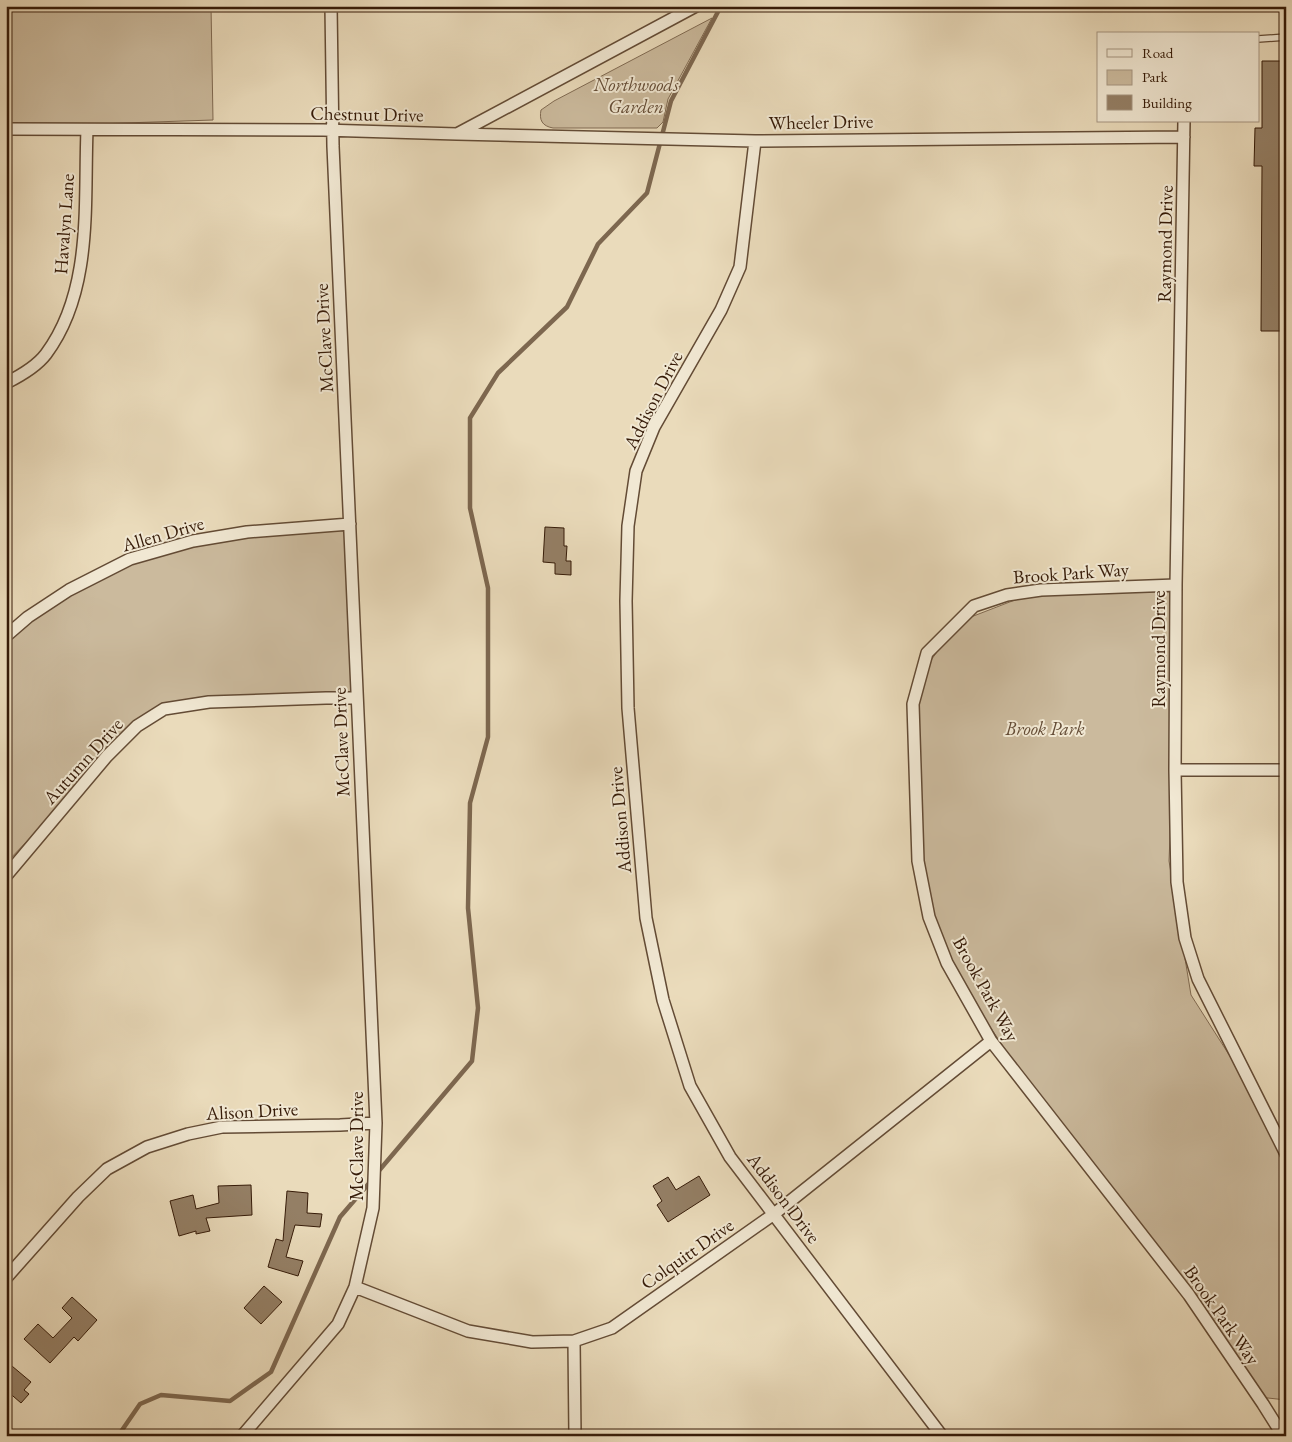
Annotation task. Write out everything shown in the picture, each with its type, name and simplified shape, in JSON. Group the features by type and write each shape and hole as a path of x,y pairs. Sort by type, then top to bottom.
{"street":[{"name":"McClave Drive","path":"242,1436 338,1324 355,1287 373,1208 376,1123 356,698 333,131 331,6"},
{"name":"Chestnut Drive","path":"6,130 333,131 457,134 676,11 696,6"},
{"name":"Raymond Drive","path":"1184,122 1176,585 1175,770 1177,882 1185,938 1198,979 1286,1154"},
{"name":"Havalyn Lane","path":"6,383 23,374 45,355 66,321 77,284 84,237 87,130"},
{"name":"Wheeler Drive","path":"457,134 755,141 1184,137"},
{"name":"Addison Drive","path":"755,141 740,267 721,310 654,427 636,471 628,526 626,601 628,708 646,918 663,1000 690,1086 730,1157 942,1436"},
{"name":"Allen Drive","path":"6,636 28,617 69,590 130,559 193,541 247,532 350,524"},
{"name":"Brook Park Way","path":"1176,585 1041,590 1007,595 974,606 927,653 913,704 918,861 929,916 947,963 991,1042 1189,1295 1283,1436"},
{"name":"Autumn Drive","path":"6,876 108,756 137,726 164,709 208,702 356,698"},
{"path":"1175,770 1286,770"},
{"name":"Colquitt Drive","path":"355,1287 468,1331 532,1342 574,1341 612,1328 774,1214 991,1042"},
{"name":"Alison Drive","path":"6,1278 78,1196 107,1169 147,1147 188,1134 222,1127 376,1123"},
{"path":"574,1341 575,1436"}],"lane":[{"path":"1260,39 1286,36"}],"green space":[{"path":"6,6 211,6 213,120 6,127"},
{"name":"Northwoods Garden","path":"712,18 668,99 663,122 657,128 553,128 546,126 542,122 540,117 541,110 554,101"},
{"path":"352,521 356,694 197,702 140,724 6,863 6,634 119,565 207,538"},
{"name":"Brook Park","path":"1180,587 1169,861 1191,995 1247,1083 1286,1169 1286,1400 1259,1397 1043,1105 942,956 917,861 915,683 958,622 1033,593"}],"building":[{"path":"1262,61 1286,61 1286,331 1261,331 1262,166 1254,166 1255,128 1262,128"},
{"path":"545,527 564,528 564,546 567,546 566,561 571,561 571,575 555,574 555,563 543,562"},
{"path":"699,1176 710,1195 668,1222 657,1205 662,1201 653,1186 668,1177 676,1190"},
{"path":"251,1185 252,1215 206,1218 210,1231 196,1234 196,1231 179,1236 170,1201 193,1195 196,1209 219,1203 218,1186"},
{"path":"287,1191 308,1193 307,1213 322,1214 320,1227 295,1225 286,1257 303,1261 298,1276 268,1267 276,1239 283,1241"},
{"path":"264,1286 282,1302 261,1324 244,1308"},
{"path":"72,1297 97,1320 78,1341 74,1337 50,1363 24,1339 38,1324 53,1338 72,1318 62,1308"},
{"path":"6,1361 31,1382 24,1390 29,1394 21,1403 6,1390"}],"waterway":[{"path":"377,1173 472,1061 478,1008 468,908 470,803 488,737 488,588 470,508 470,418 498,373 567,307 598,244 647,193 671,101 721,6"},
{"path":"118,1436 140,1404 161,1395 230,1401 271,1372 340,1217 371,1181"}]}
